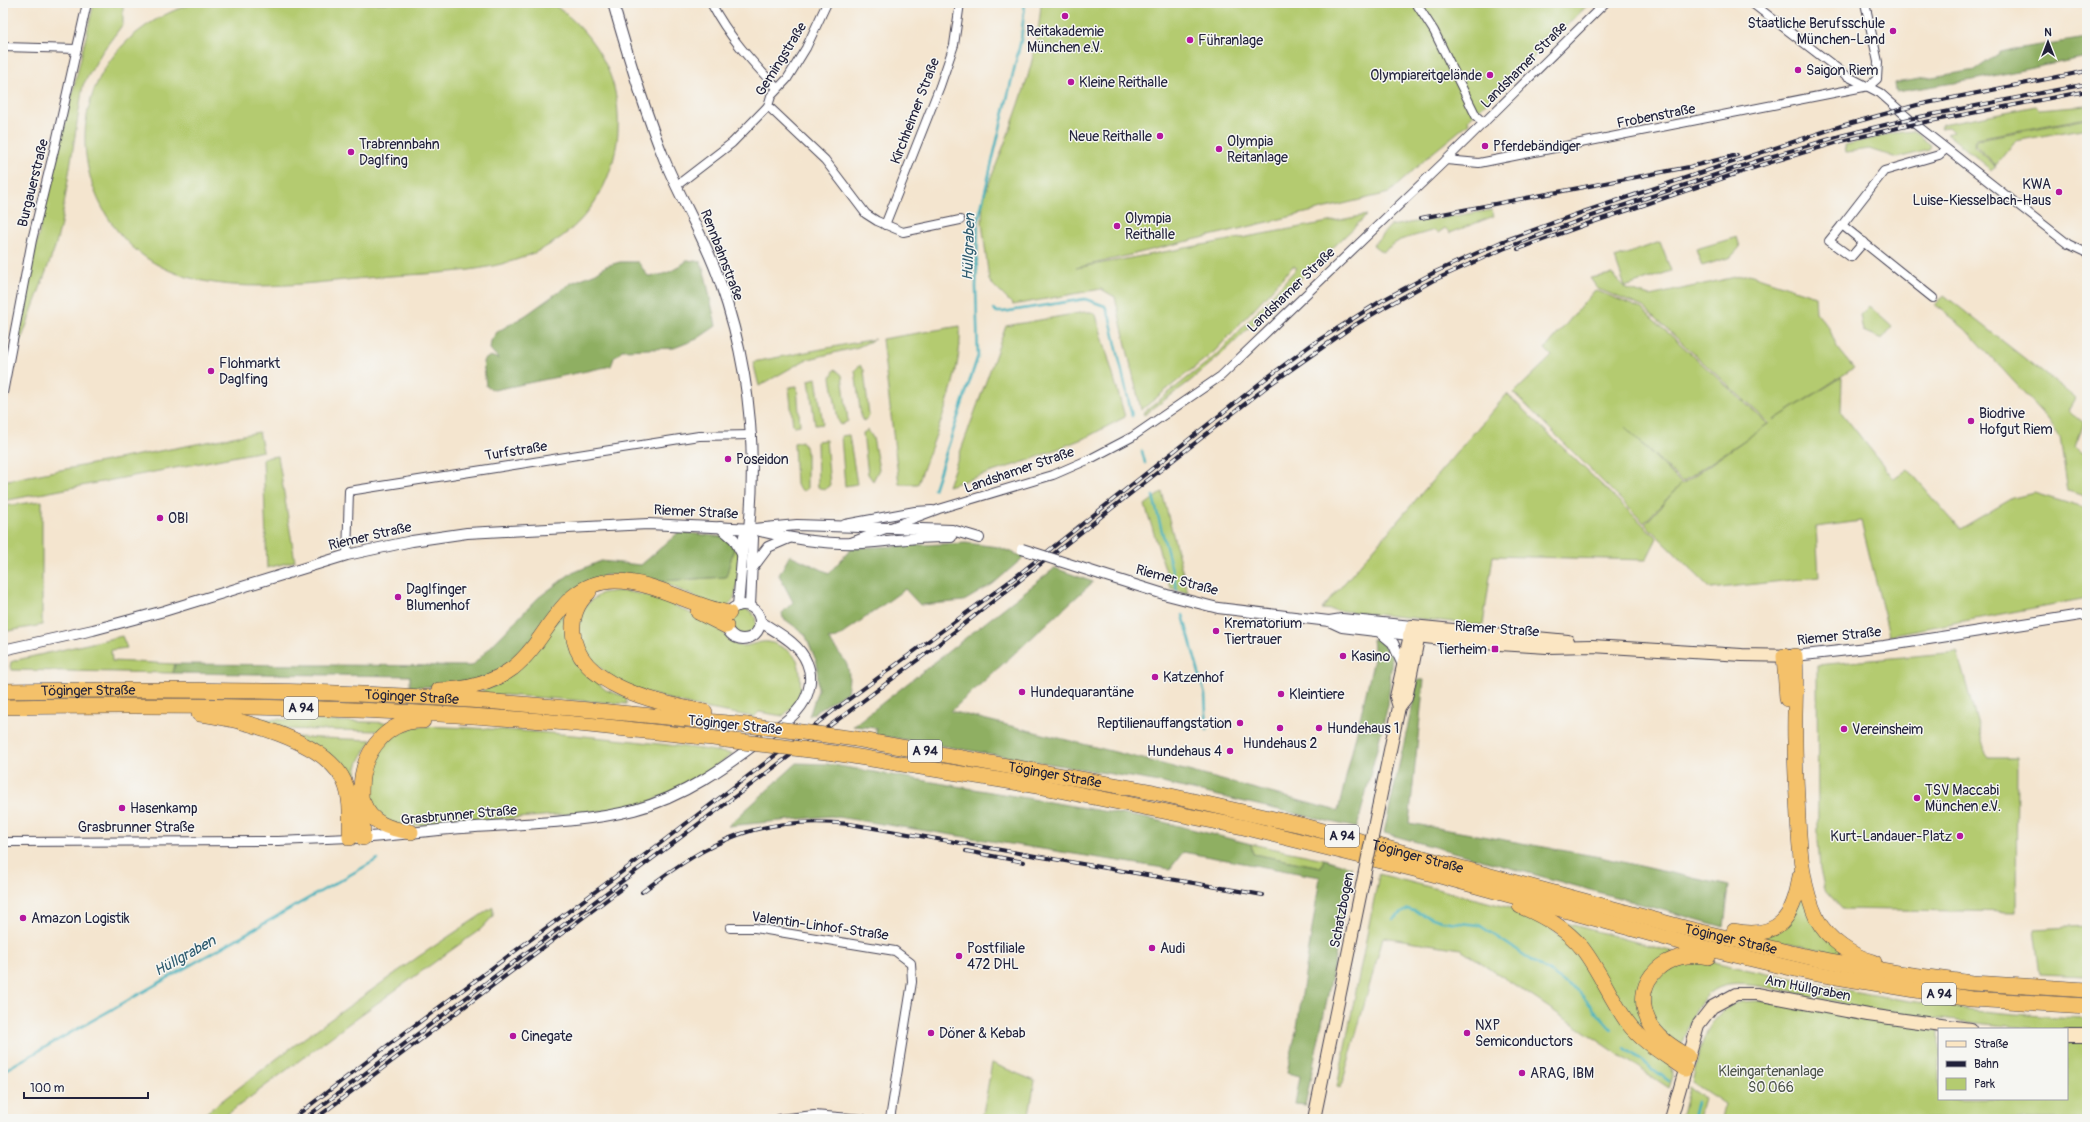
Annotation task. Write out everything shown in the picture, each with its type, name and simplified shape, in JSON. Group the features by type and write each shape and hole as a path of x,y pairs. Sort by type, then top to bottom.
{"highway":[{"path":"404,696 426,691 469,687 484,683 503,674 523,657 562,608 577,592 600,584 615,581 637,584 653,588 701,606 731,615"},
{"path":"600,584 584,596 572,619 575,645 591,669 601,677 627,691 685,709 738,718 747,725"},
{"path":"1789,656 1796,696 1794,740 1801,867 1812,906 1818,921 1842,947 1864,960 1886,965 1898,973"},
{"name":"Töginger Straße","path":"3,692 232,690 404,696 555,707 747,725 856,739 1153,792 1301,825 1684,928 1813,958 1898,973 1972,983 2087,990"},
{"path":"126,706 148,713 205,715 252,724 275,731 310,749 332,765 344,780 357,838"},
{"name":"Töginger Straße","path":"3,707 126,706 322,708 475,716 555,722 834,753 1043,787 1243,827 1463,883 1688,944 1793,969 1881,986 1971,999 2087,1006"},
{"path":"357,838 362,798 362,773 366,756 373,746 390,730 409,721 449,722 475,716"},
{"path":"362,798 367,811 377,821 394,830 411,832"},
{"path":"1684,928 1704,925 1749,934 1765,931 1777,925 1784,920 1794,906 1801,867"},
{"path":"1463,883 1473,892 1513,903 1537,913 1562,928 1582,949 1629,1025 1650,1045 1686,1063"},
{"path":"1686,1063 1673,1048 1657,1034 1648,1019 1644,1004 1645,989 1650,977 1660,966 1670,959 1687,955 1702,955 1769,971 1793,969"}],"main road":[{"name":"Riemer Straße","path":"1415,631 1467,642 1547,648 1592,646 1789,656"},
{"name":"Schatzbogen","path":"1399,707 1396,697 1402,663 1415,631"},
{"name":"Schatzbogen","path":"1314,1119 1399,707 1406,698 1415,631"},
{"name":"Am Hüllgraben","path":"1671,1119 1698,1025 1712,1007 1728,997 1747,993 1868,1015 1963,1028"},
{"path":"2068,1036 2087,1036"}],"street":[{"name":"Burgauerstraße","path":"3,393 32,240 87,3"},
{"name":"Rennbahnstraße","path":"613,3 630,62 657,141 676,186 696,223 720,282 740,350 752,435 751,529 754,538 750,606"},
{"path":"711,3 731,36 749,59 777,88"},
{"name":"Gemingstraße","path":"676,186 732,143 768,106 771,96 787,79 806,48 827,3"},
{"name":"Kirchheimer Straße","path":"885,225 940,86 954,45 960,3"},
{"path":"1416,3 1434,31 1476,116 1484,123"},
{"name":"Landshamer Straße","path":"846,543 939,509 1053,476 1099,455 1157,421 1221,376 1446,160 1605,3"},
{"path":"1752,3 1847,76 1880,93 1946,149 2068,244 2086,250"},
{"path":"1865,3 1878,62 1877,79 1869,86"},
{"path":"3,47 77,49"},
{"name":"Frobenstraße","path":"1446,160 1479,163 1869,86"},
{"path":"768,106 825,160 866,214 885,225 903,232 960,220"},
{"path":"1864,242 1851,257 1829,241 1884,171 1939,155 1946,149"},
{"path":"1842,225 1933,298"},
{"name":"Turfstraße","path":"347,555 349,491 699,436 752,435"},
{"name":"Landshamer Straße","path":"838,526 915,510 939,509"},
{"name":"Riemer Straße","path":"3,650 76,634 164,611 347,555 426,538 493,530 648,524 751,529 797,525 952,530 979,538 912,538 846,543 789,538 751,529"},
{"path":"720,527 734,539 742,554"},
{"name":"Rennbahnstraße","path":"731,615 744,536 751,529"},
{"path":"752,568 768,547 789,538"},
{"name":"Riemer Straße","path":"1022,549 1166,595 1218,608 1329,621 1342,627 1379,632 1415,631"},
{"path":"750,606 758,612 761,622 757,633 748,639 742,640 732,636 731,615 750,606"},
{"name":"Riemer Straße","path":"1789,656 1884,646 2087,614"},
{"name":"Riemer Straße","path":"1329,621 1342,618 1415,631"},
{"name":"Grasbrunner Straße","path":"3,843 278,841 357,838 611,815 656,803 678,794 743,754 790,718 801,706 810,686 807,663 800,649 761,622"},
{"path":"1379,632 1387,636 1394,643 1402,663"},
{"path":"757,633 783,636"},
{"name":"Valentin-Linhof-Straße","path":"730,928 755,928 895,951 910,963 912,982 890,1119"},
{"path":"779,1119 814,1115 863,1119"}],"green space":[{"path":"94,3 123,3 123,24 102,52 83,85 61,224 55,247 15,357 35,249"},
{"name":"Trabrennbahn Daglfing","path":"195,3 551,3 577,24 588,37 606,65 612,81 618,114 618,133 610,170 603,187 583,218 554,242 534,253 514,261 492,266 469,270 267,286 230,285 194,279 161,267 132,246 107,216 101,205 92,183 86,159 86,122 91,100 98,80 109,62 122,46 155,20 174,10"},
{"name":"Olympia Reitanlage","path":"1041,3 1590,3 1468,120 1469,123 1430,155 1389,193 1076,268 1367,215 1222,354 1189,382 1144,415 1143,413 1219,353 1297,268 1293,266 1215,351 1141,410 1115,297 1101,289 1013,305 991,283 989,280 982,222 983,199 1020,103 1034,54"},
{"path":"2087,38 2087,57 1973,80 1896,92 1895,83 1975,70 2001,52"},
{"path":"2087,105 2087,118 1977,138 1974,146 1996,166 1992,170 1947,134 1953,132 1948,127 1941,128 1943,124 2036,106 2039,109"},
{"path":"2087,119 2087,128 2015,141 1996,165 1975,145 1978,139"},
{"path":"1913,131 1931,145 1929,150 1897,158 1869,149 1846,152 1845,145 1894,133"},
{"path":"1492,210 1494,216 1450,233 1445,228 1438,233 1435,230 1400,240 1382,252 1373,245 1390,226"},
{"path":"1737,237 1740,247 1731,257 1702,266 1696,249"},
{"path":"1660,242 1671,271 1625,287 1615,258"},
{"path":"688,260 701,262 716,326 697,339 674,348 622,350 614,358 611,366 494,390 486,386 483,361 490,356 499,359 490,349 491,341 497,332 526,315 571,283 596,273 606,266 620,262 638,262 648,276 670,272"},
{"path":"1612,274 1626,289 1650,296 1749,274 1815,296 1816,312 1829,328 1837,347 1854,368 1774,420 1842,377 1841,412 1894,479 1908,469 1960,529 2013,498 2034,493 2087,509 2087,598 1889,635 1861,521 1816,527 1819,577 1711,589 1645,524 1680,485 1644,523 1514,393 1552,356 1545,349 1595,290 1642,309 1768,424 1769,423 1643,307 1598,289 1590,278","holes":["1625,427 1682,482 1757,432 1682,484"]},
{"path":"1944,295 2075,398 2068,410 2084,423 2075,447 2087,456 2087,497 2068,491 2060,437 2043,413 1965,329 1935,305"},
{"path":"1869,306 1892,327 1882,339 1863,331 1860,315"},
{"path":"1091,312 1096,315 1125,417 1087,437 1030,460 948,486 1006,326"},
{"path":"960,326 960,345 952,386 918,484 899,484 882,339"},
{"path":"875,339 858,347 805,360 759,386 753,362"},
{"path":"860,365 864,370 869,416 864,421 861,417 855,370"},
{"path":"835,369 842,375 848,421 841,425 838,420 831,377"},
{"path":"816,378 823,424 815,425 809,380"},
{"path":"797,386 800,425 793,426 789,387"},
{"path":"1507,394 1657,538 1646,560 1493,556 1483,625 1322,609"},
{"path":"868,430 873,438 879,469 873,481 868,474 863,433"},
{"path":"259,432 263,451 3,501 3,481"},
{"path":"849,435 857,484 845,486 841,436"},
{"path":"826,440 830,486 824,490 818,487 817,441"},
{"path":"802,441 807,451 807,489 803,491 796,485 794,443"},
{"path":"278,456 295,561 267,568 263,458"},
{"path":"1162,492 1188,593 1171,588 1145,505"},
{"path":"42,501 42,625 3,632 3,506"},
{"path":"679,532 724,537 734,548 726,577 660,581 628,576 605,575 516,661 500,673 454,686 410,687 410,676 173,673 175,664 472,666 538,598 570,574 601,561 641,565"},
{"path":"966,543 998,547 1024,557 993,584 964,601 920,605 905,589 837,638 828,639 846,662 849,674 847,692 809,716 818,690 817,663 805,634 783,618 782,613 793,602 779,575 790,555 829,573 852,548"},
{"path":"734,548 739,553 736,591 731,604 726,607 717,607 660,581 726,577"},
{"path":"1055,568 1093,582 951,711 1143,759 1338,811 1374,659 1372,639 1379,640 1392,656 1388,705 1357,828 1154,781 876,735 876,728 853,726"},
{"path":"617,591 644,595 683,609 719,629 732,643 738,646 769,642 785,649 797,660 800,674 798,700 783,716 759,712 754,717 693,706 623,686 584,655 576,633 579,615 589,602 602,593"},
{"path":"574,600 569,647 582,670 606,690 626,697 627,704 477,693 499,684"},
{"path":"743,609 752,613 756,622 752,631 743,635 734,631 730,622 734,613"},
{"path":"122,636 127,648 111,650 112,661 175,664 173,673 12,670 10,667 11,662 17,660"},
{"name":"TSV Maccabi München e.V.","path":"1957,652 1986,754 1989,758 2017,758 2016,912 1842,909 1825,890 1820,871 1818,838 1817,665"},
{"path":"1418,680 1424,680 1409,823 1600,857 1729,886 1724,927 1384,833"},
{"path":"234,718 398,723 381,731 275,729"},
{"path":"417,726 579,736 633,741 733,754 689,784 647,803 597,812 395,827 372,809 367,793 373,757 395,734"},
{"path":"296,737 373,740 361,757 357,768 355,789"},
{"path":"797,763 827,764 1155,820 1251,844 1253,854 1321,867 1324,859 1351,867 1331,980 1305,1105 1295,1104 1300,1076 1287,1073 1297,1027 1320,877 1183,852 1170,869 831,816 728,826"},
{"path":"1251,844 1324,859 1321,867 1253,854"},
{"path":"1379,874 1526,912 1554,930 1575,951 1669,1064 1673,1076 1669,1088 1461,949 1383,937 1341,1088 1337,1087"},
{"path":"1802,889 1844,955 1761,937"},
{"path":"493,907 493,916 481,929 355,1019 221,1119 198,1119 296,1044 418,957"},
{"path":"1562,922 1673,952 1644,980 1658,1040 1637,1025"},
{"path":"2087,926 2087,976 2040,974 2034,929"},
{"path":"1700,959 1844,990 1941,1006 1989,1012 2087,1018 2087,1031 2068,1030 2068,1028 2001,1026 1943,1020 1886,1012 1770,988 1737,984 1724,986 1707,995 1691,1019 1681,1045 1669,1040 1650,1014 1651,986 1670,964"},
{"name":"Kleingartenanlage SO 066","path":"1747,1001 1761,1001 1938,1030 1938,1100 2068,1100 2068,1043 2087,1042 2087,1119 1722,1119 1725,1104 1692,1082 1700,1049 1709,1028 1723,1010 1733,1004"},
{"path":"992,1063 1035,1081 1028,1119 982,1119"},
{"path":"1689,1087 1704,1098 1698,1119 1681,1119"}],"waterway":[{"name":"Hüllgraben","path":"934,489 978,356 976,287 978,221 1021,40 1025,3"},
{"path":"993,309 997,312 1003,312 1085,299 1105,306 1110,318 1132,416"},
{"path":"1142,451 1145,463"},
{"path":"1153,496 1177,590"},
{"path":"1183,615 1205,695 1207,730"},
{"name":"Hüllgraben","path":"3,1071 378,859"},
{"path":"1393,919 1408,909 1441,921 1479,925 1579,992 1611,1029"},
{"path":"1625,1048 1669,1081"},
{"path":"1693,1119 1697,1102"}],"railway":[{"path":"292,1119 387,1046 662,842 837,708 1014,578 1264,380 1311,345 1381,301 1435,272 1501,242 1580,213 1841,126 1917,105 2087,71"},
{"path":"304,1119 931,650 1269,385 1353,326 1385,307 1432,281 1503,249 1583,219 1763,159 1840,136 1909,119 2087,84"},
{"path":"1518,249 1765,164 1842,141 1915,124 2087,91"},
{"path":"1421,218 1689,167 1737,155"},
{"path":"642,892 667,873 691,858 738,835 789,823 818,822 850,824 1263,895"},
{"path":"966,851 1024,862"},
{"path":"315,1119 625,886"}],"place":[{"name":"Reitakademie München e.V.","path":"1065,16"},
{"name":"Staatliche Berufsschule München-Land","path":"1893,31"},
{"name":"Führanlage","path":"1190,40"},
{"name":"Saigon Riem","path":"1798,70"},
{"name":"Olympiareitgelände","path":"1490,75"},
{"name":"Kleine Reithalle","path":"1071,82"},
{"name":"Neue Reithalle","path":"1160,136"},
{"name":"Pferdebändiger","path":"1485,146"},
{"name":"Olympia Reitanlage","path":"1219,149"},
{"name":"Trabrennbahn Daglfing","path":"351,152"},
{"name":"KWA Luise-Kiesselbach-Haus","path":"2059,192"},
{"name":"Olympia Reithalle","path":"1117,226"},
{"name":"Flohmarkt Daglfing","path":"211,371"},
{"name":"Biodrive Hofgut Riem","path":"1971,421"},
{"name":"Poseidon","path":"728,459"},
{"name":"OBI","path":"160,518"},
{"name":"Daglfinger Blumenhof","path":"398,597"},
{"name":"Krematorium Tiertrauer","path":"1216,631"},
{"name":"Tierheim","path":"1495,649"},
{"name":"Kasino","path":"1343,656"},
{"name":"Katzenhof","path":"1155,677"},
{"name":"Hundequarantäne","path":"1022,692"},
{"name":"Kleintiere","path":"1281,694"},
{"name":"Reptilienauffangstation","path":"1240,723"},
{"name":"Hundehaus 2","path":"1280,728"},
{"name":"Hundehaus 1","path":"1319,728"},
{"name":"Vereinsheim","path":"1844,729"},
{"name":"Hundehaus 4","path":"1230,751"},
{"name":"TSV Maccabi München e.V.","path":"1917,798"},
{"name":"Hasenkamp","path":"122,808"},
{"name":"Kurt-Landauer-Platz","path":"1960,836"},
{"name":"Amazon Logistik","path":"23,918"},
{"name":"Audi","path":"1152,948"},
{"name":"Postfiliale 472 DHL","path":"959,956"},
{"name":"Döner & Kebab","path":"931,1033"},
{"name":"NXP Semiconductors","path":"1467,1033"},
{"name":"Cinegate","path":"513,1036"},
{"name":"ARAG, IBM","path":"1522,1073"}]}
